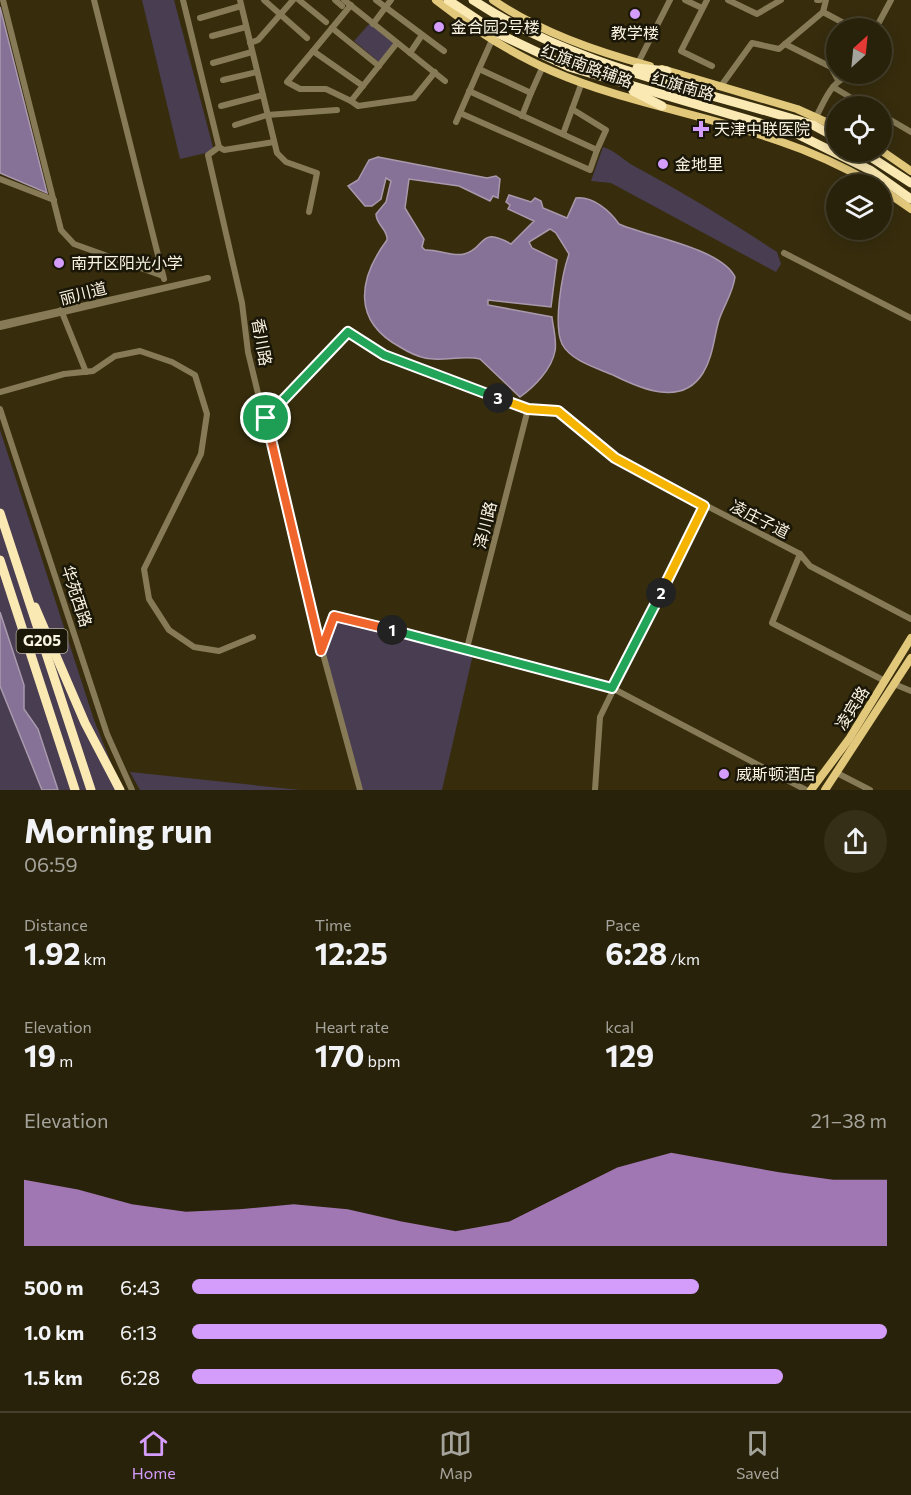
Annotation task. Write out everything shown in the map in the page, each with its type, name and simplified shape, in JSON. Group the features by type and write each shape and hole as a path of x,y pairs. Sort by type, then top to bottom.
{"highway":[{"name":"红旗南路","path":"448,0 499,34 536,53 612,81 797,134 870,170 911,199"},
{"name":"红旗南路","path":"473,0 530,34 568,51 813,125 826,132"},
{"path":"619,67 667,70"},
{"path":"612,81 662,106"},
{"path":"878,162 911,183"},
{"name":"G205","path":"0,513 91,790"},
{"name":"G205","path":"0,560 75,790"},
{"path":"27,593 40,617 81,713 120,790"}],"main road":[{"name":"红旗南路辅路","path":"436,0 492,40 543,66 582,82 778,140 856,174"},
{"name":"红旗南路辅路","path":"493,0 522,18 568,39 638,63 721,86 826,122"},
{"path":"892,158 911,171"},
{"path":"892,196 911,209"},
{"name":"凌宾路","path":"811,790 849,739 911,638"},
{"name":"凌宾路","path":"825,790 911,658"}],"street":[{"path":"3,0 61,230 74,244 163,276"},
{"path":"94,0 165,286"},
{"path":"183,0 219,147 224,150 274,142"},
{"path":"264,0 308,38"},
{"path":"250,43 258,40 293,0"},
{"path":"299,0 326,22"},
{"path":"335,0 351,5 445,81"},
{"path":"376,0 444,51"},
{"path":"373,24 392,0"},
{"path":"638,63 670,0"},
{"path":"685,0 702,8"},
{"path":"707,0 681,51 712,66"},
{"path":"728,0 756,14 781,0"},
{"path":"721,86 752,43 780,49 823,12 826,0"},
{"path":"881,18 891,0"},
{"path":"200,18 241,3 267,115 280,159 317,173 309,212"},
{"path":"351,5 287,81 300,89 326,89 357,106 414,98 435,72"},
{"path":"823,12 834,18"},
{"path":"212,36 246,27"},
{"path":"332,28 379,66"},
{"path":"410,53 422,35"},
{"path":"456,122 492,40"},
{"path":"351,101 397,43"},
{"path":"785,44 826,64"},
{"path":"313,51 363,86"},
{"path":"213,63 252,52"},
{"path":"522,116 543,66"},
{"path":"479,69 531,93"},
{"path":"223,80 257,72"},
{"path":"563,134 582,82"},
{"path":"816,117 835,84 851,96"},
{"path":"469,91 597,150"},
{"path":"221,106 263,95"},
{"path":"460,113 590,170 606,130 572,109"},
{"path":"235,125 267,115 337,110"},
{"path":"892,121 911,132"},
{"name":"香川路","path":"219,147 207,155 242,303 248,352 266,418 321,651 360,790"},
{"path":"0,179 54,200"},
{"path":"784,253 911,318"},
{"name":"丽川道","path":"0,326 207,277"},
{"path":"62,311 86,372"},
{"name":"凌庄子道","path":"266,418 348,332 384,355 528,409 558,411 615,458 800,554 772,623 885,681"},
{"path":"0,392 64,374 93,371 115,356 140,351 172,362 195,375 207,414 201,454 144,568 149,599 169,630 194,647 219,651 253,637"},
{"name":"华苑西路","path":"0,409 107,734 130,790"},
{"name":"泽川路","path":"467,648 528,409"},
{"name":"华苑西路","path":"0,417 101,725 130,790"},
{"path":"595,790 600,717 612,688 704,506"},
{"path":"800,554 810,566 911,619"},
{"path":"321,651 334,616 467,648 487,656 612,688 806,790"},
{"path":"894,684 911,691"},
{"path":"837,773 870,790"}],"shaded area":[{"path":"142,0 174,0 214,151 180,159"},
{"path":"0,7 47,193 0,173"},
{"path":"370,23 394,43 379,62 354,41"},
{"path":"603,147 777,252 781,264 776,272 611,183 591,181"},
{"path":"378,157 487,178 496,176 500,179 498,198 493,196 490,201 459,186 409,179 405,208 424,239 422,247 425,250 455,255 464,254 476,248 487,237 511,244 534,221 508,209 510,205 506,202 509,195 531,202 535,198 541,201 543,208 567,218 576,198 589,199 611,214 619,224 715,258 735,277 703,373 684,390 661,392 636,385 585,363 566,350 559,335 558,312 561,286 569,254 556,233 550,229 529,242 532,248 557,260 551,307 488,300 488,305 552,317 556,343 553,358 542,377 520,397 480,359 425,358 415,355 384,337 367,312 365,298 370,270 387,240 386,233 376,214 386,202 391,181 386,178 381,199 372,206 365,206 348,186 358,180 369,160"},
{"path":"0,430 94,720 122,790 0,790"},
{"path":"0,612 24,685 24,709 38,729 58,790 42,790 0,686"},
{"path":"336,620 473,654 442,790 363,790 355,773 324,650"},
{"path":"130,772 300,790 140,790"}],"place":[{"name":"教学楼","path":"635,14"},
{"name":"金合园2号楼","path":"439,27"},
{"name":"天津中联医院","path":"701,129"},
{"name":"金地里","path":"663,164"},
{"name":"南开区阳光小学","path":"59,263"},
{"name":"威斯顿酒店","path":"724,774"}],"route":[{"path":"348,332 384,355 528,409 558,411 615,458 704,506 612,688 487,656 467,648 334,616 321,651 266,418 348,332"}]}
